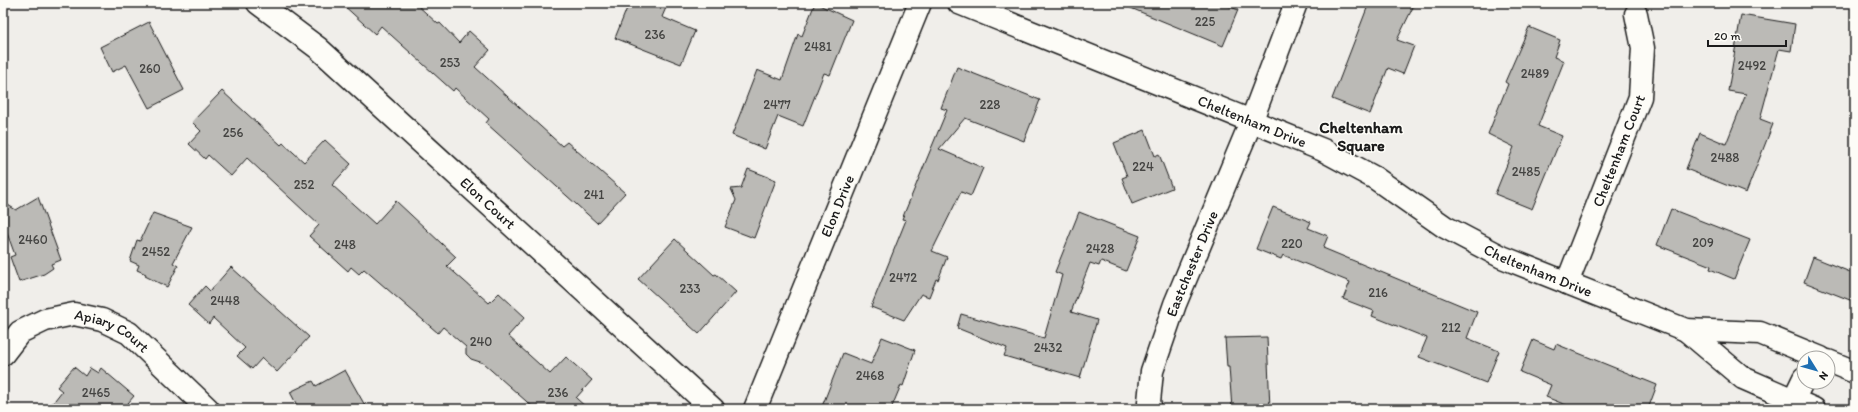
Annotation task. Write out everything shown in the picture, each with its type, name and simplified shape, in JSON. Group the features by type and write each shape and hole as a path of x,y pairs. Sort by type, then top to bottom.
{"street":[{"name":"Elon Court","path":"258,3 318,48 713,409"},
{"name":"Elon Drive","path":"755,409 920,3"},
{"name":"Cheltenham Drive","path":"959,3 1323,150 1375,178 1445,227 1502,257 1686,330 1743,378 1792,404 1814,409"},
{"name":"Eastchester Drive","path":"1151,409 1149,402 1152,371 1175,304 1251,122 1296,3"},
{"name":"Cheltenham Court","path":"1567,283 1640,96 1643,48 1636,14"},
{"name":"Apiary Court","path":"3,354 20,332 45,320 74,314 102,320 129,333 208,409"},
{"name":"Cheltenham Drive","path":"1686,330 1760,332 1801,350"},
{"name":"Cheltenham Drive","path":"1836,365 1855,372"},
{"path":"1792,404 1798,390"}],"building":[{"path":"341,3 415,3 438,24 440,23 459,43 469,31 490,50 475,67 562,146 567,142 625,193 597,223 486,123 489,119 455,88 453,91 381,26 375,34"},
{"path":"629,3 668,3 662,17 695,31 681,64 615,38"},
{"path":"815,3 852,20 830,75 824,73 803,126 778,116 765,149 732,135 757,70 782,80 798,34 802,36"},
{"path":"1222,3 1238,10 1223,46 1121,4"},
{"path":"1369,3 1415,3 1397,40 1414,46 1403,74 1388,68 1370,114 1332,99"},
{"path":"1741,15 1795,24 1791,51 1779,49 1760,119 1773,124 1746,193 1686,169 1700,133 1726,144 1746,94 1728,91"},
{"path":"149,22 184,90 149,108 126,65 112,72 100,47"},
{"path":"1529,27 1560,40 1554,57 1564,61 1538,126 1562,136 1532,209 1495,194 1514,147 1488,134 1508,84 1505,82"},
{"path":"957,67 1040,100 1024,141 965,118 939,149 983,168 971,196 961,192 932,251 947,257 938,280 936,279 929,297 921,294 904,320 871,307 906,220 902,219 947,110 941,108"},
{"path":"222,91 281,145 283,143 304,162 325,140 351,164 332,185 375,224 396,201 456,257 447,266 489,303 499,293 525,317 508,336 550,374 566,357 592,380 576,398 588,409 535,409 483,363 471,359 466,354 466,347 443,327 438,333 364,269 359,274 351,267 348,271 309,236 319,225 247,158 231,176 208,155 205,159 189,144 201,131 192,122"},
{"path":"1145,130 1155,156 1159,154 1172,188 1132,204 1122,178 1127,176 1114,143"},
{"path":"748,169 776,180 754,238 725,227 736,200 731,189 741,188"},
{"path":"38,197 61,260 51,264 53,268 44,274 19,282 10,257 15,255 3,222 3,202 16,210"},
{"path":"1273,207 1311,222 1308,228 1328,236 1323,248 1477,312 1467,338 1499,351 1486,383 1419,357 1427,338 1372,316 1374,311 1343,299 1350,282 1283,255 1281,259 1256,249"},
{"path":"1671,209 1750,240 1734,279 1710,269 1711,266 1657,245"},
{"path":"1079,212 1140,236 1126,271 1101,261 1099,266 1090,263 1071,312 1097,320 1080,378 1004,356 1007,348 957,328 961,314 1044,338 1062,275 1055,272"},
{"path":"153,213 192,227 173,263 178,266 167,287 145,276 146,274 137,270 139,265 130,261 137,240 140,241"},
{"path":"675,239 714,275 716,274 736,292 699,334 638,279"},
{"path":"1813,257 1855,274 1855,302 1804,282"},
{"path":"231,267 309,337 277,372 262,358 252,369 237,356 245,348 213,318 209,324 188,305 205,286 210,291"},
{"path":"882,337 915,350 903,386 901,385 891,409 821,409 843,353 871,364"},
{"path":"1267,337 1270,409 1232,409 1225,338"},
{"path":"1533,340 1554,349 1556,344 1657,385 1648,409 1576,409 1546,397 1551,385 1520,372"},
{"path":"74,367 85,376 90,368 98,373 101,368 134,396 123,409 48,409 62,391 57,387"},
{"path":"345,370 367,409 299,409 290,392 313,381 316,386"}],"district":[{"name":"Cheltenham Square","path":"1361,136"}]}
